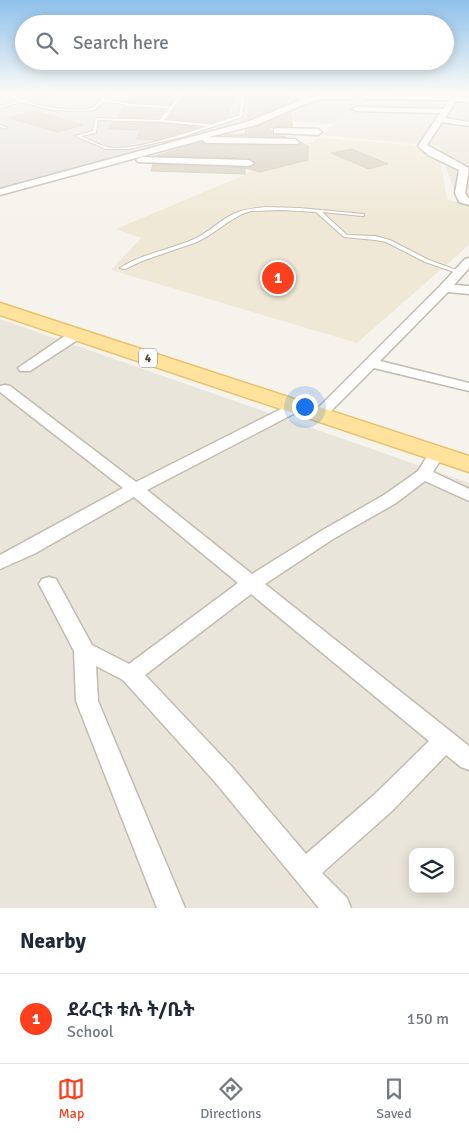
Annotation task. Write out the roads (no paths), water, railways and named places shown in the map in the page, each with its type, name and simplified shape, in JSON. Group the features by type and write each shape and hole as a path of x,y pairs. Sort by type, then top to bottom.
{"main road":[{"path":"0,300 323,410 469,452"},
{"name":"4","path":"0,309 296,407 323,410 469,464"}],"street":[{"path":"0,192 207,135"},
{"path":"428,135 422,146 428,151 455,161 464,169 460,193 463,200 469,202"},
{"path":"196,139 294,142"},
{"path":"121,159 248,163"},
{"path":"323,410 445,288 469,261"},
{"path":"445,288 469,290"},
{"path":"25,368 77,334"},
{"path":"370,363 469,387"},
{"path":"5,389 135,489 469,760"},
{"path":"0,563 28,550 135,489 296,407"},
{"path":"131,674 252,583 327,535 390,499 424,474 437,453"},
{"path":"424,474 469,496"},
{"path":"49,584 85,651 86,701 171,908"},
{"path":"85,651 131,674 224,776 304,872 337,908"},
{"path":"304,872 383,803 446,741"}],"lane":[{"path":"80,135 77,136 99,146 116,149 141,146 183,135"},
{"path":"123,268 142,259 208,236 240,213 261,209 317,210 362,215"},
{"path":"317,210 346,236 388,241 427,261 459,272"}],"place":[{"name":"ደራርቱ ቱሉ ት/ቤት","path":"278,278"}]}
